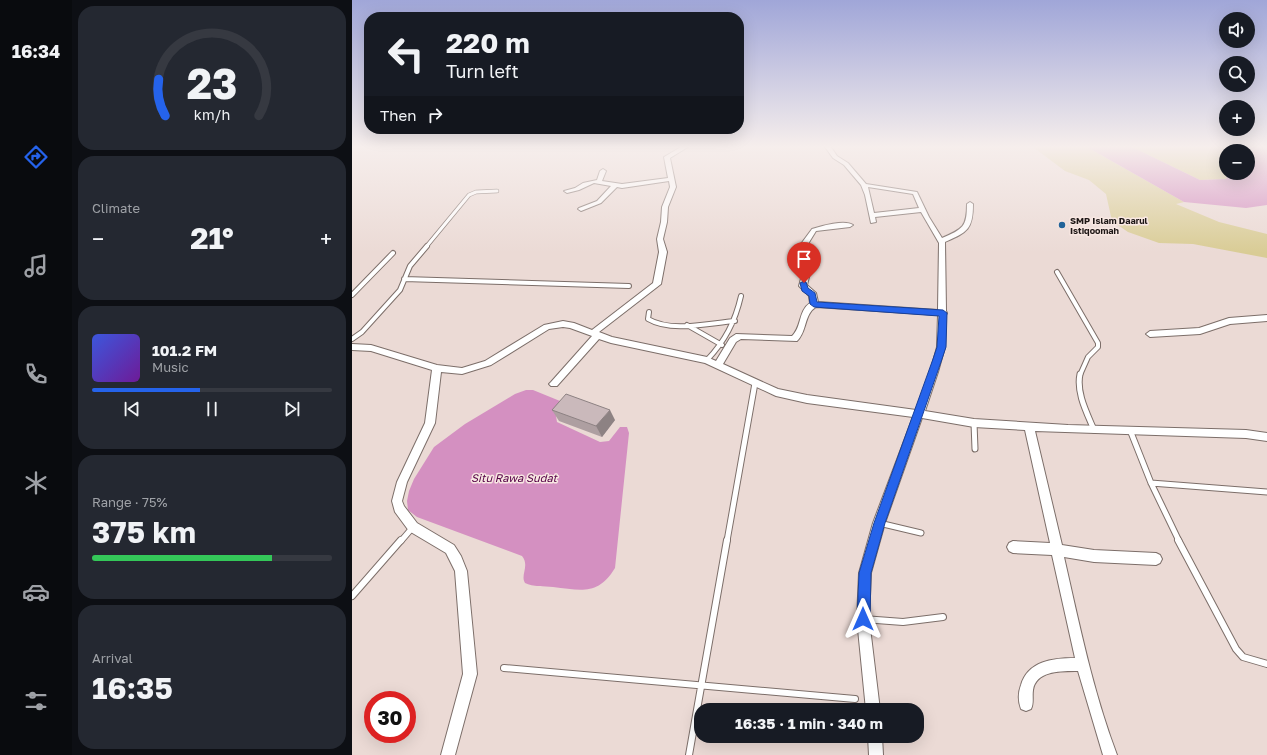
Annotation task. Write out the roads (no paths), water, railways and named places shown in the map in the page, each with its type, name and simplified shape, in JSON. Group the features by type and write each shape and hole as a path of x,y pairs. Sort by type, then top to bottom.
{"street":[{"path":"567,191 577,189 589,182"},
{"path":"604,182 615,185 632,185 650,182"},
{"path":"554,384 595,334 657,284 663,252 660,239 664,222 665,206 672,192 671,182"},
{"path":"862,182 868,195 873,222"},
{"path":"581,209 599,202 615,185"},
{"path":"864,185 915,193 923,210 942,241 941,285 943,313 941,347 919,414 879,523 865,573 863,619 872,703"},
{"path":"942,241 967,228 970,224 970,204"},
{"path":"872,215 923,210"},
{"path":"814,304 813,294 803,286 807,269 794,267 799,252 814,230 829,228 832,225 850,225"},
{"path":"718,365 733,340 739,336 794,339 799,334 808,309 814,304 943,313"},
{"path":"1150,334 1200,331 1229,321 1267,318"},
{"path":"352,348 370,348 437,368 454,371 478,367 488,363 538,331 555,325 571,325 611,340 707,360 755,384 791,397 974,423 1094,430 1246,434 1267,437"},
{"path":"437,368 430,423 398,492 397,501 399,508 413,527 450,549 462,571 470,674 456,720 448,755"},
{"path":"1030,427 1044,484 1056,550 1083,664 1110,755"},
{"path":"1013,548 1056,550 1081,555 1156,559"},
{"path":"1026,704 1025,695 1027,681 1032,676 1042,669 1057,665 1083,664"},
{"path":"875,743 876,755"}],"lane":[{"path":"352,339 362,332 402,288 410,266 468,195 476,192 497,191"},
{"path":"352,295 393,253"},
{"path":"1057,272 1098,343 1098,348 1086,363 1078,378 1079,389 1094,430"},
{"path":"404,279 629,286"},
{"path":"707,360 722,345 735,321 741,296"},
{"path":"649,312 648,320 654,323 687,325 735,321"},
{"path":"687,325 722,345"},
{"path":"689,755 755,384"},
{"path":"974,423 975,449"},
{"path":"1130,430 1151,482 1187,558 1236,648 1243,657 1267,664"},
{"path":"1151,482 1267,492"},
{"path":"879,523 921,533"},
{"path":"352,596 413,527"},
{"path":"863,619 882,623 902,623 943,617"},
{"path":"504,668 701,684 854,699"}],"water":[{"path":"1149,182 1267,182 1267,205 1246,208 1184,202"},
{"name":"Situ Rawa Sudat","path":"526,390 533,390 560,401 556,416 557,422 600,442 609,441 620,427 627,427 629,433 615,568 609,577 595,587 580,590 535,586 525,583 525,563 522,556 417,517 408,510 407,501 409,491 414,479 434,447 465,424 515,394"}],"place":[{"name":"SMP Islam Daarul Istiqoomah","path":"1062,225"}]}
